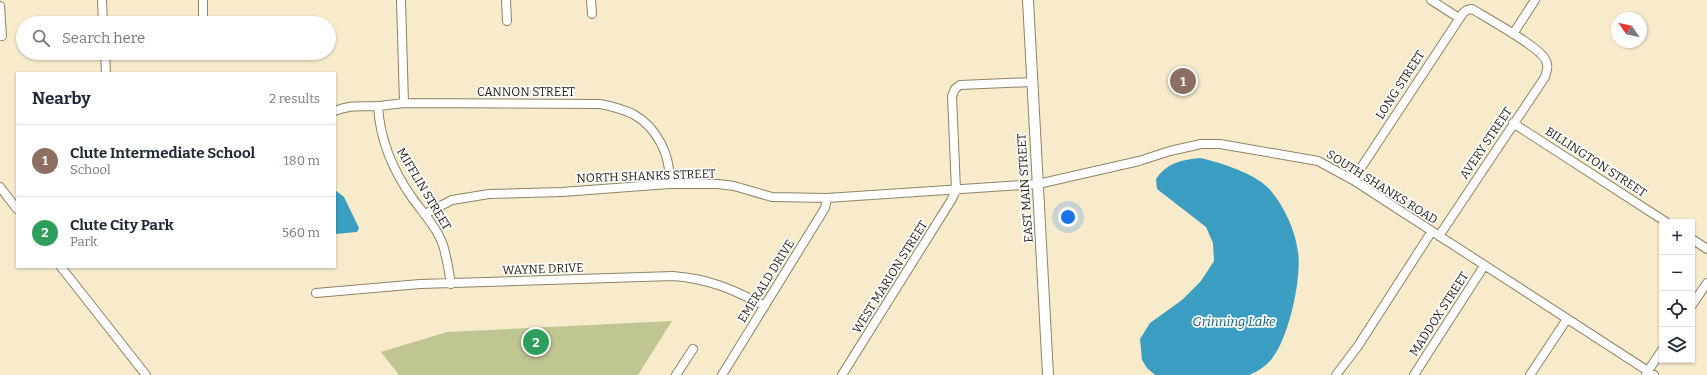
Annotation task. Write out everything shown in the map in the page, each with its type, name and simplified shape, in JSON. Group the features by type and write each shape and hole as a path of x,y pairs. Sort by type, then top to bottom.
{"main road":[{"name":"EAST MAIN STREET","path":"1028,0 1048,375"}],"street":[{"path":"102,0 103,16"},
{"path":"203,0 203,16"},
{"path":"400,0 404,103"},
{"path":"506,0 507,21"},
{"path":"591,0 592,14"},
{"path":"1431,0 1459,18"},
{"path":"1512,34 1535,0"},
{"path":"0,6 2,36"},
{"name":"LONG STREET","path":"1353,180 1459,18 1467,10 1472,9 1512,34"},
{"name":"AVERY STREET","path":"1336,375 1358,346 1544,76 1548,68 1547,62 1541,54 1512,34"},
{"path":"105,60 106,72"},
{"path":"956,190 952,96 955,89 960,85 1032,82"},
{"name":"CANNON STREET","path":"336,111 354,106 378,106 404,103 600,104 620,109 634,115 646,123 656,134 667,160 670,174 669,184"},
{"name":"MIFFLIN STREET","path":"378,106 381,133 390,160 412,198 425,214 443,245 451,284"},
{"name":"BILLINGTON STREET","path":"1513,123 1661,219"},
{"name":"SOUTH SHANKS ROAD","path":"1038,184 1139,161 1170,151 1201,144 1220,144 1318,160 1353,180 1649,374"},
{"name":"NORTH SHANKS STREET","path":"425,214 452,200 489,194 562,192 669,184 718,184 734,186 772,197 827,198 1038,184"},
{"path":"0,187 16,208"},
{"name":"WEST MARION STREET","path":"842,375 952,199 956,190"},
{"name":"EMERALD DRIVE","path":"722,375 825,208 827,198"},
{"path":"1695,241 1707,249"},
{"name":"MADDOX STREET","path":"1414,375 1484,266"},
{"path":"63,268 146,375"},
{"name":"WAYNE DRIVE","path":"316,293 420,284 673,276 688,277 716,283 730,288 765,306"},
{"path":"1695,301 1707,283"},
{"path":"1530,375 1567,319"},
{"path":"676,375 693,349"},
{"path":"1649,374 1659,356"}],"green space":[{"path":"672,321 638,375 399,375 381,352 447,332"}],"water":[{"name":"Grinning Lake","path":"1200,158 1238,170 1265,185 1271,191 1285,212 1297,244 1299,263 1296,291 1289,322 1284,336 1279,348 1271,360 1262,368 1249,375 1155,375 1147,368 1142,360 1140,339 1150,323 1182,300 1201,281 1214,261 1213,243 1206,227 1157,189 1156,179 1165,169 1181,161"},
{"path":"336,191 344,197 359,228 357,232 336,234"}],"place":[{"name":"Clute Intermediate School","path":"1183,81"},
{"name":"Clute City Park","path":"536,342"}]}
